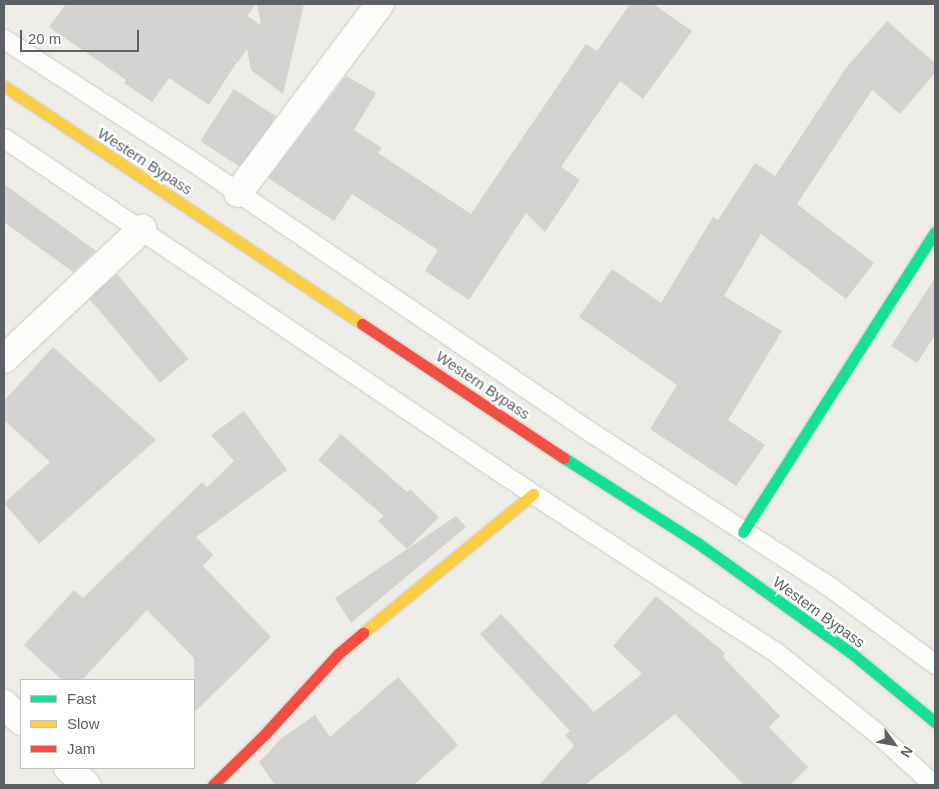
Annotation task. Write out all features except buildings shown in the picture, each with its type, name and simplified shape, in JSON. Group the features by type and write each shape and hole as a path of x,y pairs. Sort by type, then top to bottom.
{"main road":[{"name":"Western Bypass","path":"4,86 573,464 699,544 850,652 935,722"},
{"path":"743,532 935,232"},
{"path":"213,785 265,734 338,654 533,494"}],"street":[{"path":"238,193 380,4"},
{"path":"4,359 142,229"},
{"path":"4,704 20,720"},
{"path":"69,769 86,785"}],"lane":[{"path":"4,39 238,193 586,429 826,584 935,664"},
{"path":"4,138 142,229 533,494 778,654 878,734 934,785"}],"traffic: fast":[{"path":"743,532 935,232"},
{"path":"564,458 699,544 850,652 935,722"}],"traffic: slow":[{"path":"4,86 362,324"},
{"path":"363,633 533,494"}],"traffic: jam":[{"path":"362,324 564,458"},
{"path":"213,785 265,734 338,654 363,633"}]}
